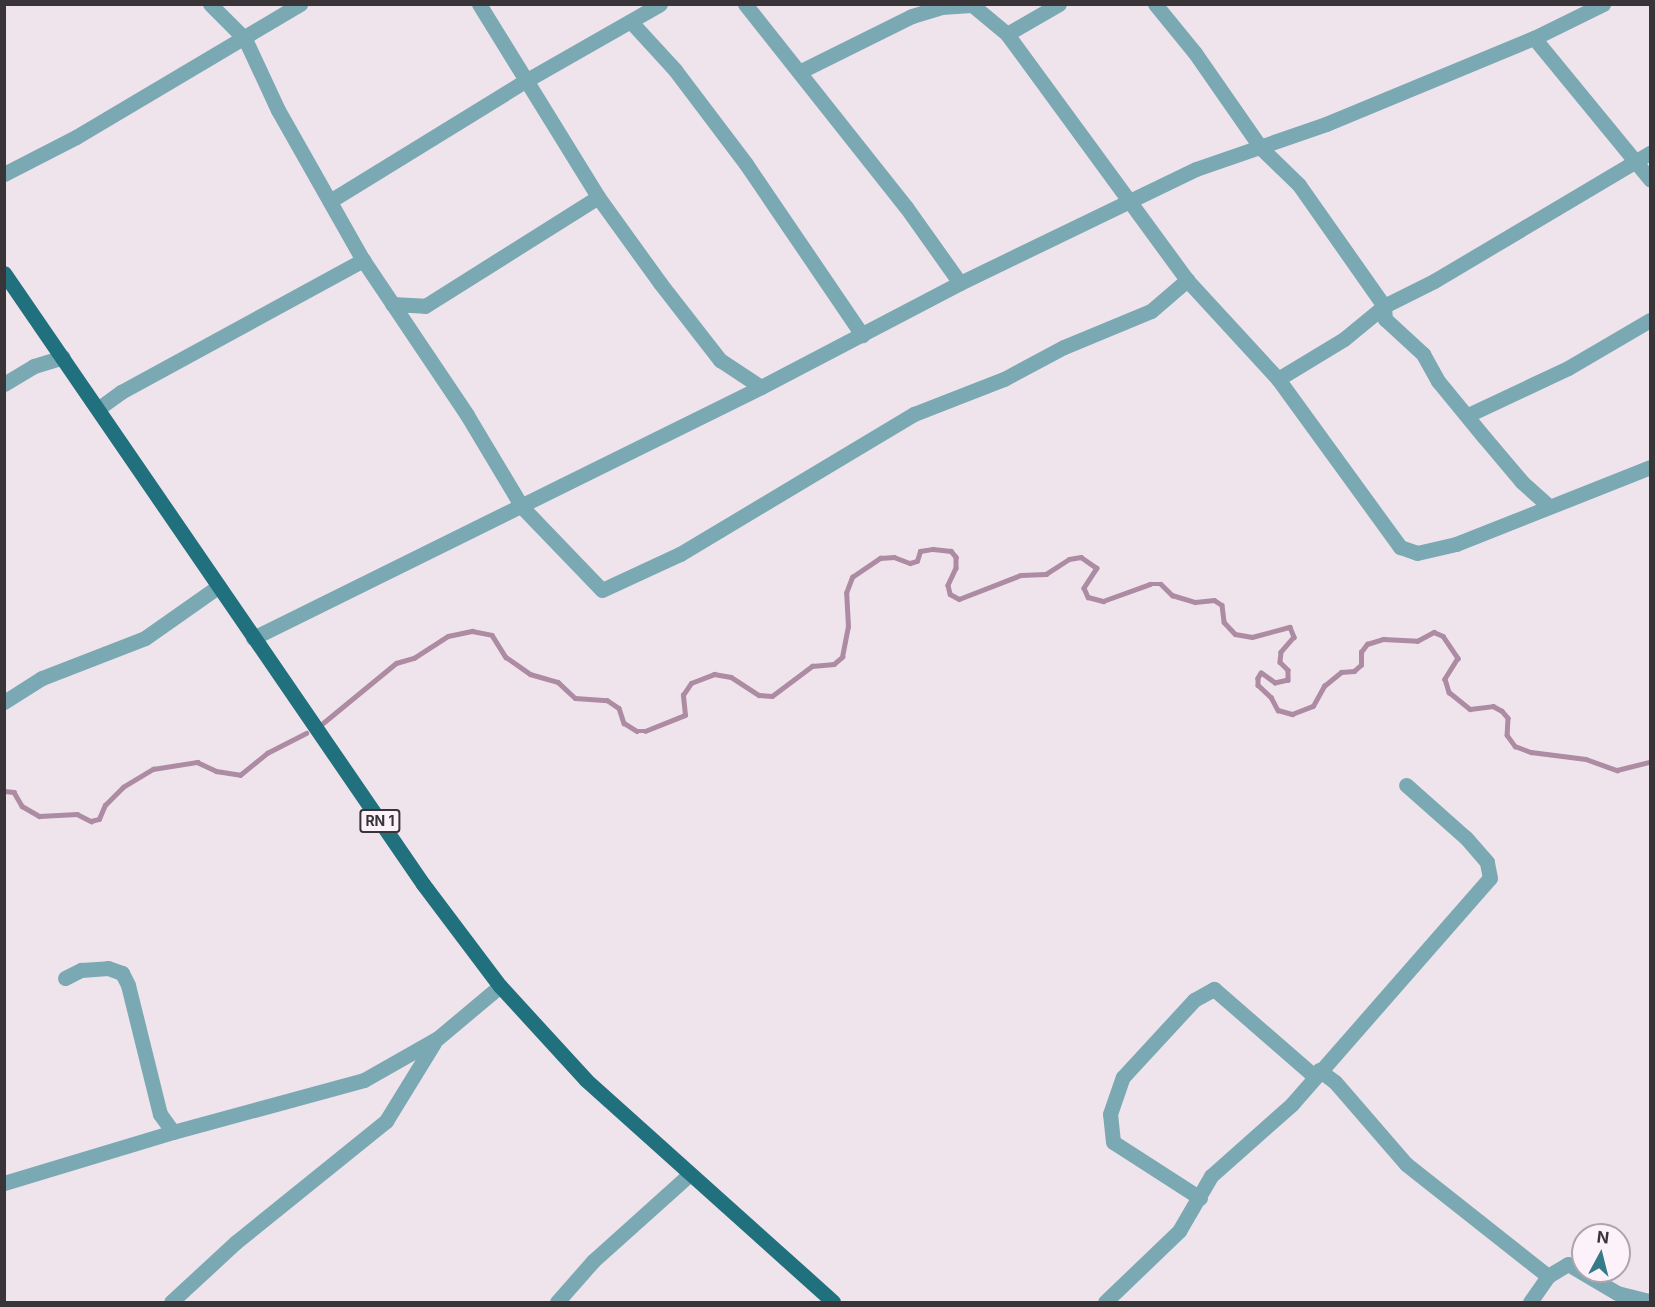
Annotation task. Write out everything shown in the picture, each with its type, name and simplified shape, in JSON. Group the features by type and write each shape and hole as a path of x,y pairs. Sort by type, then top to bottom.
{"main road":[{"name":"RN 1","path":"4,273 99,408 253,638 423,884 500,986 586,1080 833,1302"}],"street":[{"path":"210,4 244,39 363,260 467,415 522,507 545,527 587,577 602,590 680,554 915,414 1004,379 1064,347 1150,311 1187,280"},
{"path":"4,174 244,39 300,4"},
{"path":"479,4 598,197 720,360 761,387"},
{"path":"330,201 527,80 632,23 660,4"},
{"path":"745,4 846,136 906,207 960,283"},
{"path":"1007,34 1059,4"},
{"path":"1155,4 1195,53 1262,148 1299,185 1384,306 1385,319 1424,354 1438,381 1522,482 1549,506"},
{"path":"253,638 761,387 960,283 1196,169 1262,148 1534,38 1603,4"},
{"path":"799,72 912,15 940,7 971,5 1007,34 1132,200 1187,280 1278,379 1400,547 1417,553 1456,544 1650,467"},
{"path":"632,23 675,70 746,164 862,335"},
{"path":"1534,38 1644,157 1650,179"},
{"path":"1278,379 1344,339 1384,306 1434,281 1644,157"},
{"path":"392,304 425,306 598,197"},
{"path":"99,408 121,392 363,260"},
{"path":"1468,415 1568,368 1650,320"},
{"path":"4,384 34,366 63,357"},
{"path":"4,702 42,678 145,638 219,586"},
{"path":"1105,1302 1179,1231 1200,1198 1210,1176 1292,1104 1316,1073 1490,878 1487,862 1466,838 1406,785"},
{"path":"65,978 81,970 108,968 122,973 134,1004 160,1113 172,1132"},
{"path":"4,1183 172,1132 364,1080 438,1038 500,986"},
{"path":"1200,1198 1113,1142 1110,1114 1123,1077 1194,999 1214,989 1316,1073 1335,1082 1406,1164 1548,1276"},
{"path":"171,1302 236,1242 386,1121 438,1038"},
{"path":"557,1302 593,1260 690,1174"},
{"path":"1530,1302 1548,1276 1568,1264 1617,1293 1650,1301"}],"waterway":[{"path":"323,723 396,663 414,658 448,636 472,631 492,635 506,657 530,674 558,682 575,698 607,700 619,708 624,723 637,731 645,731 685,715 683,695 691,683 714,674 731,677 759,695 772,696 812,666 834,664 842,657 848,627 846,593 852,577 880,558 894,557 910,563 917,561 920,551 933,549 951,551 956,557 956,568 948,585 950,594 959,599 1021,575 1046,574 1069,559 1081,557 1097,568 1084,588 1088,597 1103,601 1150,584 1161,584 1172,595 1195,602 1214,600 1222,605 1224,622 1235,634 1252,637 1290,627 1294,637 1281,652 1280,662 1288,670 1288,680 1275,683 1261,673 1258,685 1271,697 1278,710 1292,714 1313,706 1324,686 1341,672 1354,671 1361,665 1361,652 1367,644 1383,639 1417,641 1434,632 1443,636 1458,658 1445,679 1449,692 1470,709 1493,706 1502,711 1508,718 1507,735 1515,746 1531,752 1586,759 1617,770 1650,762"},
{"path":"4,791 14,792 22,806 39,816 77,814 91,821 99,819 105,805 123,787 153,769 197,762 216,771 240,775 267,753 306,733"}]}
